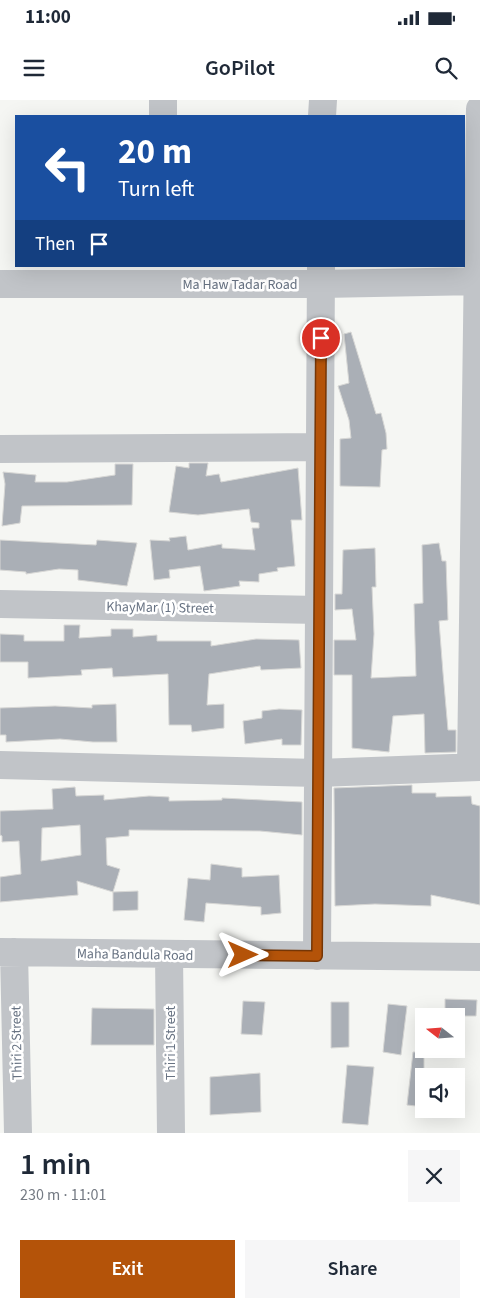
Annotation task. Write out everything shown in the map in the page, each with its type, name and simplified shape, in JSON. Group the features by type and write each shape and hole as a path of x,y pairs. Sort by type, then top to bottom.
{"street":[{"path":"162,115 163,100"},
{"path":"322,100 322,115"},
{"path":"0,765 318,773 476,767 480,109"},
{"name":"Ma Haw Tadar Road","path":"0,284 161,275 321,275 479,281"},
{"path":"317,956 321,275"},
{"path":"0,450 320,447"},
{"name":"KhayMar (1) Street","path":"0,604 320,610"},
{"name":"Maha Bandula Road","path":"7,952 480,958"},
{"name":"Thiri 2 Street","path":"7,952 18,1133"},
{"name":"Thiri 1 Street","path":"170,954 171,1133"}],"building":[{"path":"351,332 376,414 381,413 386,433 387,449 382,450 380,487 340,486 340,439 351,438 349,420 338,386 349,383 344,334"},
{"path":"189,463 208,463 206,476 219,474 221,482 298,468 302,520 291,520 295,566 277,568 278,571 259,574 259,582 239,581 240,586 204,591 200,566 169,570 170,578 154,580 150,540 170,541 169,538 186,536 188,550 222,544 222,548 255,550 252,528 259,528 259,523 251,522 249,509 198,515 169,512 176,466 189,468"},
{"path":"115,464 133,464 132,505 22,506 20,523 2,526 5,484 3,472 36,475 35,482 67,482 115,475"},
{"path":"0,540 96,545 97,540 137,543 127,586 78,580 78,570 59,569 26,574 26,572 0,570"},
{"path":"439,543 442,561 446,561 448,620 439,621 443,673 448,730 456,730 456,752 425,753 424,714 393,716 389,752 352,748 352,675 334,675 334,640 356,640 352,609 335,610 335,594 342,594 343,550 375,548 376,587 372,587 374,634 371,678 416,676 414,604 423,603 422,545"},
{"path":"64,625 80,625 79,638 111,636 111,629 133,629 133,637 157,635 157,641 211,641 211,646 256,639 299,640 301,668 261,670 260,666 209,674 207,705 224,704 224,728 192,732 191,725 169,725 168,674 113,677 112,668 81,670 82,675 28,678 28,662 0,662 0,634 24,635 24,641 64,641"},
{"path":"116,704 117,742 60,739 6,742 6,735 0,735 0,708 55,706 92,708 92,705"},
{"path":"279,709 302,710 301,745 282,745 282,739 245,744 243,721 262,718 262,711"},
{"path":"412,785 412,793 436,793 436,797 471,796 472,804 480,806 480,905 431,895 431,906 375,904 335,906 334,788"},
{"path":"75,787 76,796 104,795 104,800 149,796 169,797 169,801 222,800 222,798 302,802 302,835 260,831 129,830 129,836 106,838 107,865 120,869 113,892 77,881 78,895 0,902 0,877 21,874 19,841 2,842 2,836 0,835 0,811 53,809 52,789","holes":["80,825 81,855 41,861 42,828"]},
{"path":"211,864 242,868 242,877 279,875 281,913 261,915 261,907 206,903 204,922 184,920 188,878 210,880"},
{"path":"138,891 138,910 113,911 113,892"},
{"path":"445,999 477,1000 476,1016 465,1016 465,1008 445,1008"},
{"path":"243,1001 265,1002 262,1035 241,1034"},
{"path":"331,1002 349,1002 349,1047 331,1048"},
{"path":"388,1004 407,1006 401,1055 383,1052"},
{"path":"92,1008 154,1009 154,1045 91,1045"},
{"path":"413,1052 415,1052 415,1058 424,1058 424,1068 415,1068 415,1106 407,1105"},
{"path":"347,1065 374,1067 368,1125 342,1123"},
{"path":"260,1073 261,1112 210,1115 210,1077"}],"route":[{"path":"243,955 317,956 321,338"}]}
